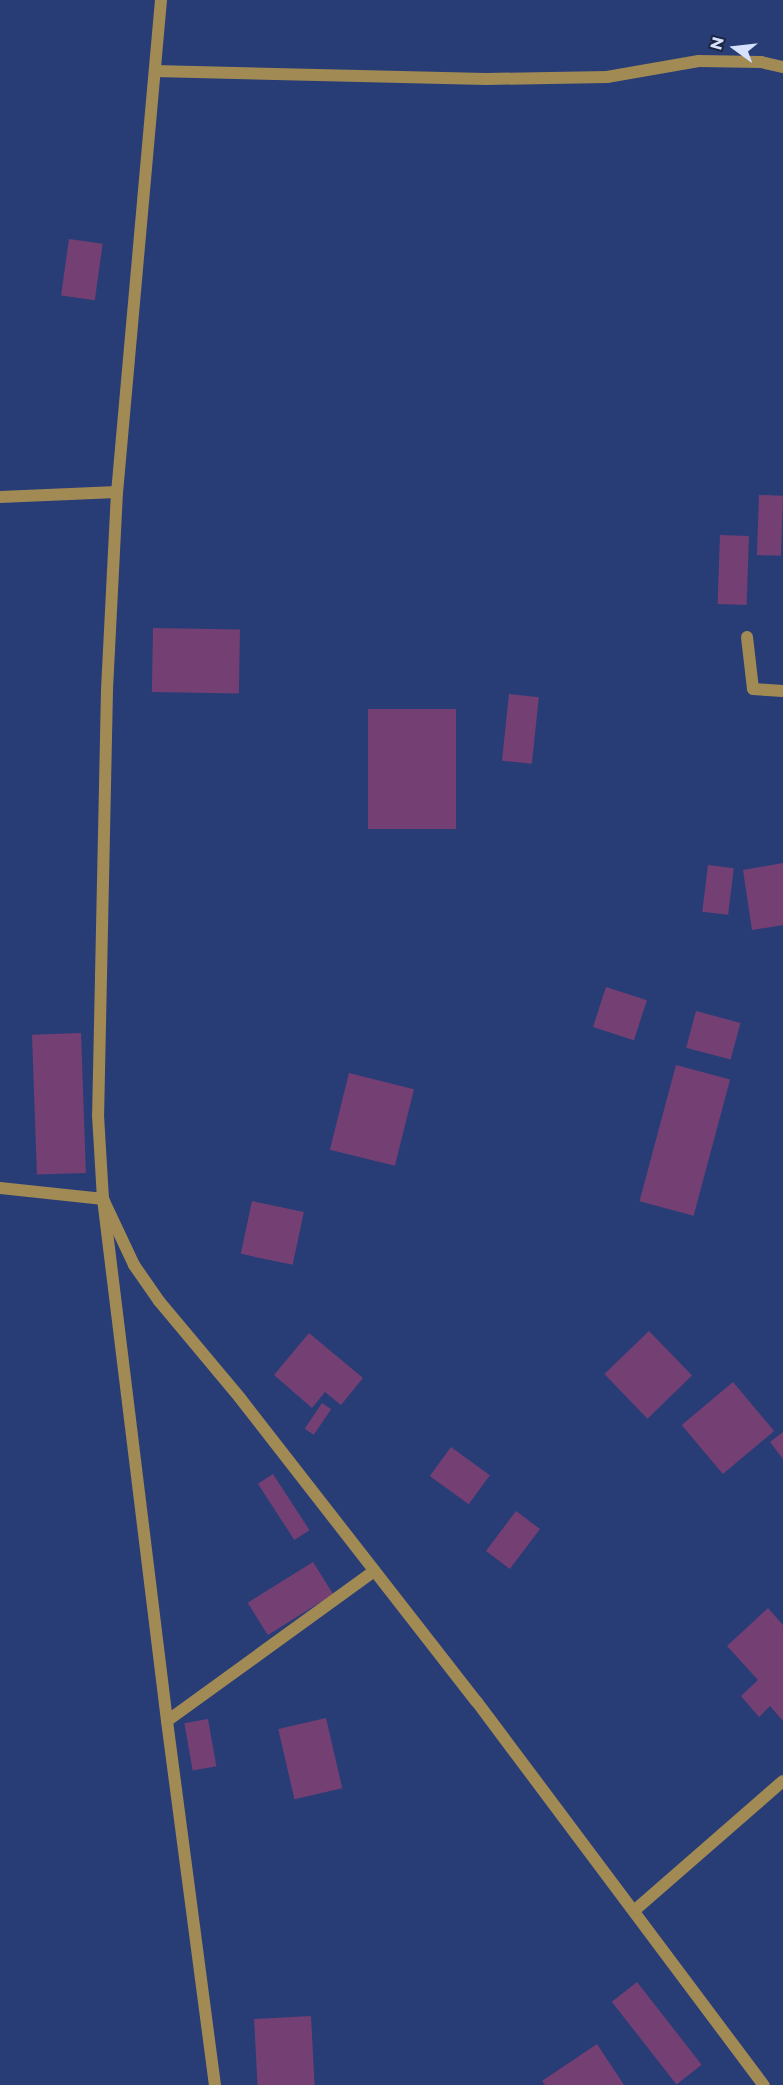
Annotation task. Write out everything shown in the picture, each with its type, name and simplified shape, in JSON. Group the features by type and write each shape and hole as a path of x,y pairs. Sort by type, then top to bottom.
{"street":[{"path":"161,0 117,492 106,690 98,1115 103,1199 167,1720 215,2085"},
{"path":"155,71 486,79 607,77 699,61 761,62 783,67"},
{"path":"0,497 117,492"},
{"path":"747,637 753,689 783,691"},
{"path":"0,1188 103,1199"},
{"path":"103,1199 134,1265 159,1301 240,1398 374,1570 635,1910 764,2085"},
{"path":"167,1720 374,1570"},
{"path":"635,1910 783,1781"}],"building":[{"path":"69,239 103,244 95,300 61,295"},
{"path":"759,495 783,496 781,556 757,555"},
{"path":"720,535 749,536 747,605 718,604"},
{"path":"153,628 240,630 239,694 152,692"},
{"path":"509,694 539,697 532,764 502,761"},
{"path":"368,709 456,709 456,829 368,829"},
{"path":"783,863 783,925 752,930 743,870"},
{"path":"708,865 734,868 728,915 702,912"},
{"path":"606,987 647,1000 634,1040 593,1027"},
{"path":"696,1011 740,1023 731,1060 686,1048"},
{"path":"81,1033 86,1173 37,1175 32,1035"},
{"path":"676,1065 730,1079 694,1216 640,1201"},
{"path":"349,1073 414,1089 395,1166 330,1150"},
{"path":"252,1201 304,1212 293,1265 241,1254"},
{"path":"649,1331 692,1376 647,1419 604,1374"},
{"path":"309,1333 363,1378 341,1405 325,1392 312,1408 274,1375"},
{"path":"733,1382 774,1431 723,1474 682,1425"},
{"path":"322,1403 331,1409 314,1435 305,1429"},
{"path":"783,1432 783,1459 770,1442"},
{"path":"451,1447 490,1475 469,1504 430,1476"},
{"path":"273,1474 309,1530 294,1540 258,1484"},
{"path":"516,1511 540,1529 510,1569 486,1551"},
{"path":"313,1562 333,1594 268,1635 248,1603"},
{"path":"768,1608 783,1625 783,1721 770,1706 759,1717 741,1696 758,1680 727,1646"},
{"path":"326,1718 342,1788 294,1799 278,1729"},
{"path":"208,1719 216,1766 193,1770 184,1723"},
{"path":"637,1982 702,2065 676,2084 612,2002"},
{"path":"311,2016 315,2085 258,2085 254,2019"},
{"path":"597,2044 624,2085 545,2085 542,2081"}]}
